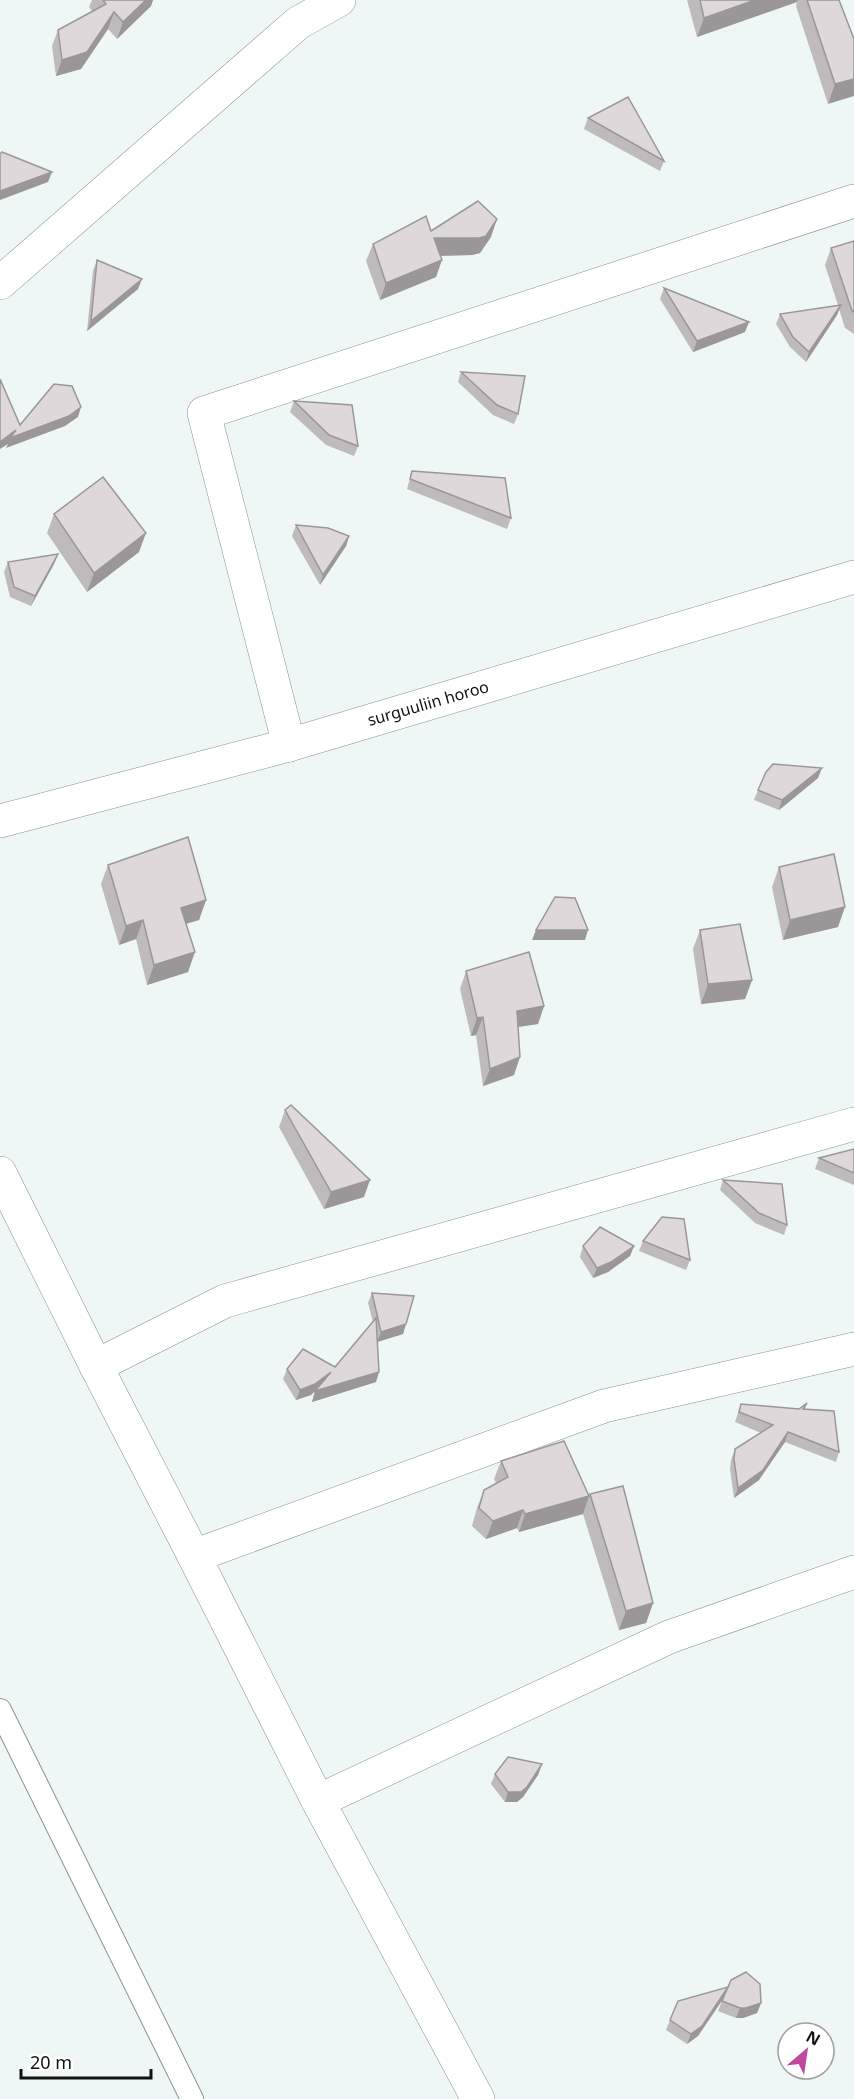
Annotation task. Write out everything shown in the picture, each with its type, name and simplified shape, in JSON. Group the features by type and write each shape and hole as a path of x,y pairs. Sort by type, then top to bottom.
{"street":[{"path":"0,283 298,23 339,0"},
{"path":"289,745 204,413 854,201"},
{"name":"surguuliin horoo","path":"0,821 289,745 854,577"},
{"path":"96,1366 225,1301 854,1124"},
{"path":"0,1173 318,1801 478,2099"},
{"path":"194,1556 604,1406 854,1349"},
{"path":"318,1801 669,1637 854,1572"}],"lane":[{"path":"0,1710 192,2099"}],"building":[{"path":"103,0 146,0 123,22 114,12 87,52 62,60 58,30 106,4"},
{"path":"700,0 755,0 704,18"},
{"path":"807,0 839,0 854,39 854,79 835,84"},
{"path":"628,97 664,161 588,118"},
{"path":"2,152 52,172 0,191 0,154"},
{"path":"478,201 497,219 486,236 434,238 442,260 386,283 373,244 426,216 431,231"},
{"path":"854,241 854,312 831,248"},
{"path":"97,260 142,279 91,321"},
{"path":"664,288 749,322 697,341"},
{"path":"841,305 809,352 793,337 780,314"},
{"path":"461,372 525,376 518,414 497,405"},
{"path":"0,379 20,425 54,384 72,386 81,407 69,416 10,438 16,430 0,442"},
{"path":"294,401 352,405 358,446 329,435"},
{"path":"412,471 505,478 511,518 410,479"},
{"path":"103,477 146,533 94,573 54,514"},
{"path":"296,525 328,528 349,536 323,575"},
{"path":"58,554 35,596 14,587 8,562"},
{"path":"773,764 822,768 782,800 758,790 766,772"},
{"path":"188,837 206,900 181,908 195,952 154,965 143,920 126,926 108,865"},
{"path":"834,854 845,907 790,920 779,867"},
{"path":"555,897 575,898 588,930 536,930"},
{"path":"740,924 752,980 708,984 700,930"},
{"path":"529,952 544,1006 517,1011 520,1057 490,1069 483,1017 477,1018 466,971"},
{"path":"291,1105 370,1180 331,1192 285,1110"},
{"path":"854,1149 854,1173 819,1158"},
{"path":"723,1180 782,1184 787,1225 759,1213"},
{"path":"662,1217 684,1219 690,1260 643,1241"},
{"path":"600,1227 634,1246 611,1262 597,1268 583,1246"},
{"path":"372,1293 414,1296 406,1324 381,1332"},
{"path":"376,1318 379,1372 315,1391 331,1372 315,1384 300,1390 287,1369 303,1349 335,1367"},
{"path":"807,1403 803,1409 834,1411 839,1452 788,1432 763,1470 738,1488 735,1449 773,1425 739,1412 741,1404 799,1409"},
{"path":"564,1441 589,1496 525,1514 523,1510 493,1521 479,1508 484,1490 508,1477 501,1461"},
{"path":"623,1486 653,1603 626,1611 590,1494"},
{"path":"508,1757 542,1764 527,1787 521,1792 508,1792 495,1774"},
{"path":"746,1972 760,1984 761,2003 740,2008 722,2001 731,1980"},
{"path":"728,1987 702,2026 691,2034 670,2020 678,2001"}]}
